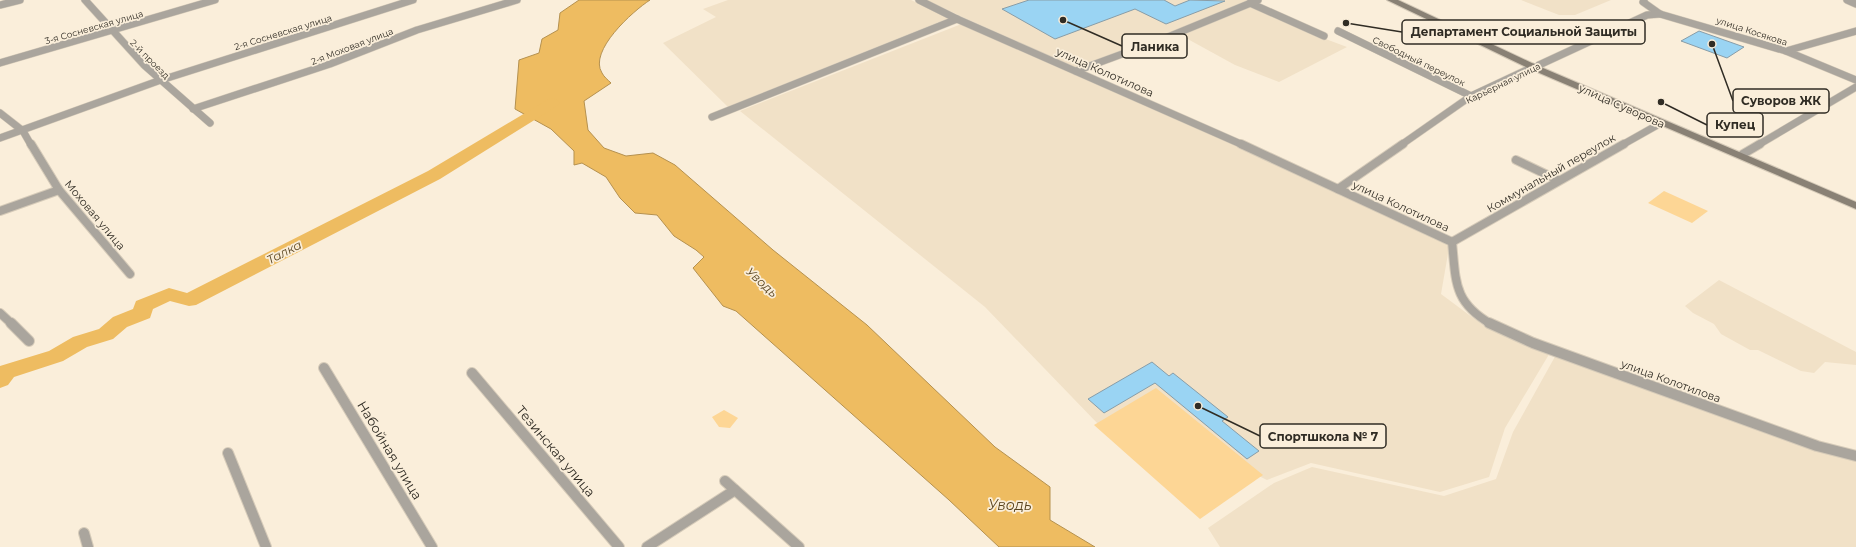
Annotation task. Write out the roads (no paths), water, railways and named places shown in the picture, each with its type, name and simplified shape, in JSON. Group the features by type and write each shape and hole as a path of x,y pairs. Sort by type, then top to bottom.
{"main road":[{"name":"улица Суворова","path":"1391,0 1661,124 1856,206"},
{"name":"улица Суворова","path":"1403,0 1536,66 1856,201"}],"street":[{"path":"0,5 20,0"},
{"name":"2-й проезд","path":"85,0 111,32 158,81 210,122"},
{"name":"3-я Сосневская улица","path":"0,63 111,32 216,0"},
{"name":"2-я Сосневская улица","path":"0,138 24,131 158,81 413,0"},
{"name":"2-я Моховая улица","path":"193,110 330,64 417,30 517,0"},
{"name":"улица Колотилова","path":"919,0 957,19 1076,70 1452,242 1460,294 1470,311 1494,326 1533,343 1817,446 1856,456"},
{"path":"1076,70 1163,39 1258,0"},
{"path":"1847,0 1856,4"},
{"name":"улица Косякова","path":"1644,1 1660,14 1786,51 1856,80"},
{"path":"1250,3 1324,36"},
{"name":"Карьерная улица","path":"1338,189 1471,96 1647,15 1660,14"},
{"path":"712,117 957,19"},
{"name":"Свободный переулок","path":"1338,31 1471,96"},
{"path":"1786,51 1856,31"},
{"path":"1743,154 1856,87"},
{"name":"Моховая улица","path":"0,113 24,131 58,190 130,274"},
{"name":"Коммунальный переулок","path":"1452,242 1558,180 1661,124"},
{"path":"1516,160 1558,180"},
{"path":"0,211 58,190"},
{"path":"0,313 29,341"},
{"name":"Набойная улица","path":"324,368 432,547"},
{"name":"Тезинская улица","path":"472,373 619,547"},
{"path":"228,453 266,547"},
{"path":"725,481 799,547"},
{"path":"647,547 735,490"},
{"path":"84,533 88,547"}],"water":[{"name":"Уводь","path":"579,0 650,0 633,13 614,32 601,54 599,64 602,73 611,83 584,101 588,130 604,148 626,156 653,153 675,165 773,250 867,325 995,447 1050,487 1050,520 1095,547 999,547 949,500 736,311 723,306 693,268 704,257 674,236 657,215 635,213 620,198 606,177 582,163 574,165 574,151 551,129 515,109 519,60 539,53 542,39 558,30 560,13"}],"waterway":[{"name":"Талка","path":"0,380 7,372 56,356 80,342 106,334 120,322 143,313 143,306 169,294 189,300 434,175 552,103"}],"place":[{"name":"Ланика","path":"1063,20"},
{"name":"Департамент Социальной Защиты","path":"1346,23"},
{"name":"Суворов ЖК","path":"1712,44"},
{"name":"Купец","path":"1661,102"},
{"name":"Спортшкола № 7","path":"1198,406"}]}
